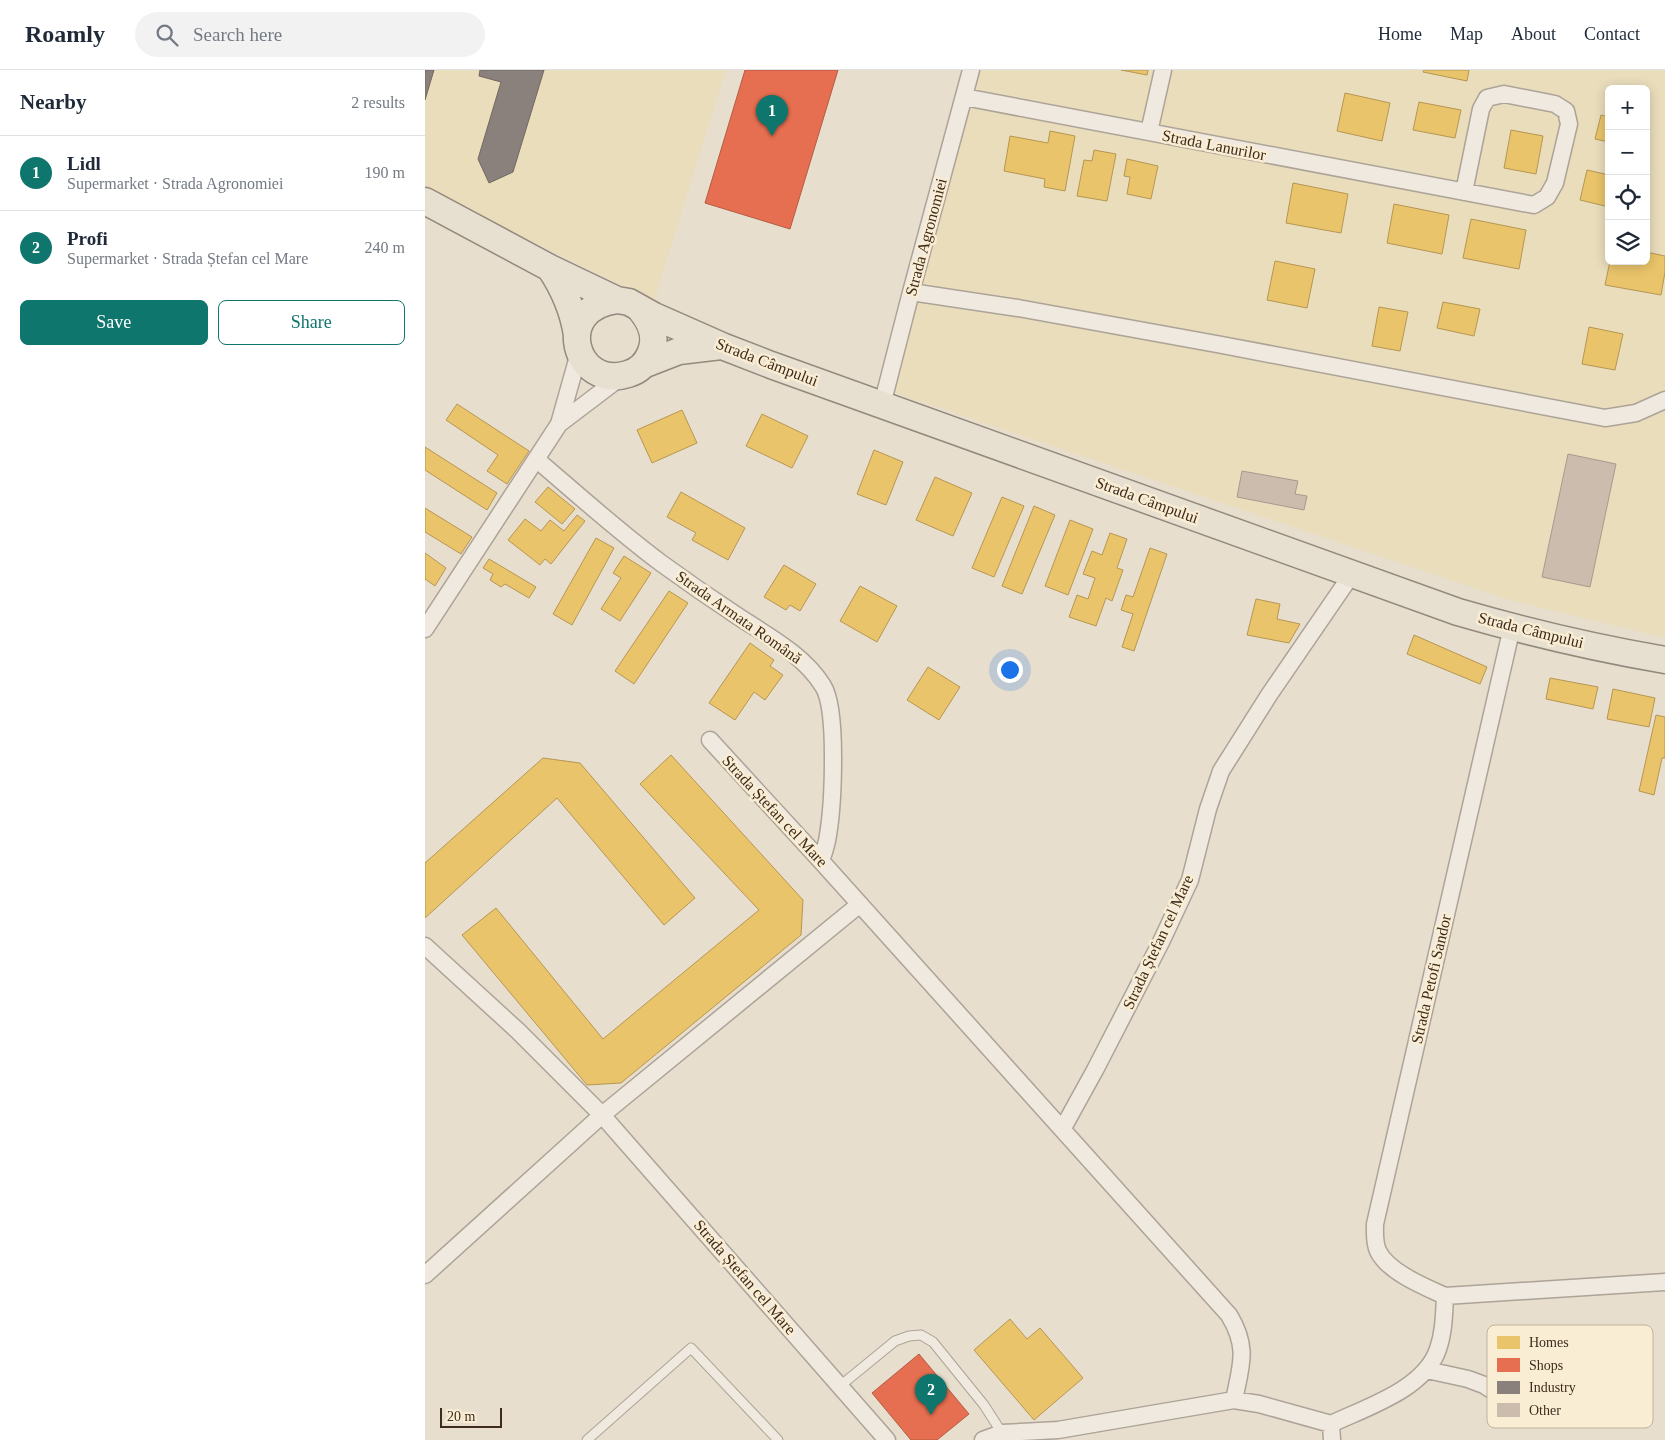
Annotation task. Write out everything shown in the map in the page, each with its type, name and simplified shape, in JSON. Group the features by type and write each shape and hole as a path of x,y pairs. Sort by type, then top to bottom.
{"main road":[{"name":"Strada Câmpului","path":"425,200 550,268 722,346 1459,612 1512,627 1665,660"},
{"path":"550,268 566,294 575,320 578,344 586,364 596,372 608,376 632,371 679,352 722,346"},
{"path":"578,344 583,318 594,306 605,301 628,304 649,318 653,330 654,343 650,355 632,371"}],"street":[{"name":"Strada Agronomiei","path":"882,405 971,70"},
{"path":"1149,132 1163,70"},
{"name":"Strada Lanurilor","path":"964,97 1464,192 1534,205 1547,197 1555,184 1569,124 1566,111 1555,104 1504,94 1487,98 1481,109 1464,192"},
{"path":"911,292 1009,306 1605,418 1636,413 1665,400"},
{"path":"425,629 559,424 578,344"},
{"path":"559,424 632,371"},
{"name":"Strada Armata Română","path":"537,459 596,510 661,562 804,662 824,686 831,705 833,727 831,803 828,836 821,861"},
{"name":"Strada Ștefan cel Mare","path":"1063,1128 1161,942 1190,880 1208,809 1221,771 1269,695 1352,574"},
{"name":"Strada Petofi Sandor","path":"1512,627 1375,1224 1374,1239 1378,1252 1390,1265 1413,1282 1445,1296 1665,1282"},
{"name":"Strada Ștefan cel Mare","path":"710,740 1063,1128 1229,1316 1237,1329 1242,1343 1242,1361 1235,1400"},
{"path":"425,1275 602,1115 860,904"},
{"name":"Strada Ștefan cel Mare","path":"425,946 518,1031 602,1115 887,1440"},
{"path":"983,1440 1002,1433 1062,1435 1235,1400 1259,1404 1331,1432 1405,1389 1427,1370 1443,1330 1445,1296"},
{"path":"1427,1370 1467,1379 1487,1387"}],"lane":[{"path":"840,1386 895,1341 909,1336 921,1335 933,1342 985,1405 1002,1433"},
{"path":"587,1440 691,1348 778,1440"}],"shaded area":[{"path":"425,70 726,70 654,301 508,230 425,185"},
{"path":"966,70 1665,70 1665,638 1510,600 877,387"}],"building: Homes":[{"path":"1121,70 1148,70 1147,75"},
{"path":"1424,70 1469,70 1467,81 1423,72"},
{"path":"1345,93 1390,103 1382,141 1337,131"},
{"path":"1419,102 1461,110 1455,138 1413,130"},
{"path":"1601,115 1605,116 1605,141 1595,139"},
{"path":"1511,130 1543,136 1536,174 1504,168"},
{"path":"1050,131 1075,136 1065,191 1044,187 1045,179 1004,171 1010,136 1048,143"},
{"path":"1094,150 1116,154 1107,201 1077,196 1084,160 1092,161"},
{"path":"1127,159 1158,166 1151,199 1127,194 1130,177 1124,176"},
{"path":"1587,170 1605,174 1605,206 1580,200"},
{"path":"1293,183 1348,194 1341,233 1286,223"},
{"path":"1394,204 1449,215 1442,254 1387,243"},
{"path":"1471,219 1526,230 1519,269 1463,258"},
{"path":"1650,253 1665,256 1665,272 1661,295 1605,285 1609,265 1650,265"},
{"path":"1275,261 1315,269 1307,308 1267,300"},
{"path":"1443,302 1480,309 1474,336 1437,328"},
{"path":"1379,307 1408,312 1400,351 1372,346"},
{"path":"1589,327 1623,334 1615,370 1582,364"},
{"path":"457,404 529,451 507,484 487,471 498,455 446,420"},
{"path":"682,410 697,443 652,463 637,430"},
{"path":"762,414 808,436 792,468 746,446"},
{"path":"425,447 497,493 487,510 425,470"},
{"path":"874,450 903,462 886,505 857,494"},
{"path":"935,477 972,493 953,536 916,520"},
{"path":"548,487 575,509 562,524 535,502"},
{"path":"681,492 745,528 728,560 692,540 696,533 667,517"},
{"path":"1002,497 1024,506 994,577 972,568"},
{"path":"1034,506 1055,515 1022,594 1002,586"},
{"path":"425,508 472,537 461,554 425,532"},
{"path":"577,515 585,521 551,564 545,559 540,565 508,540 525,519 541,531 550,520 564,531"},
{"path":"1070,520 1093,529 1068,595 1045,586"},
{"path":"1110,533 1127,539 1117,568 1123,570 1112,601 1106,598 1096,626 1069,617 1077,595 1088,599 1095,578 1083,574 1092,551 1102,555"},
{"path":"596,538 614,548 572,625 553,614"},
{"path":"1150,548 1167,554 1134,651 1122,647 1133,614 1121,610 1126,595 1133,597"},
{"path":"425,553 446,568 435,586 425,579"},
{"path":"624,556 651,573 620,621 601,609 621,578 613,573"},
{"path":"489,559 536,587 529,598 505,584 501,587 490,580 493,574 483,568"},
{"path":"784,565 816,584 800,611 790,605 786,610 764,597"},
{"path":"860,586 897,606 877,642 840,621"},
{"path":"669,591 688,603 634,684 615,671"},
{"path":"1256,599 1280,604 1277,619 1300,624 1289,643 1247,635"},
{"path":"1414,635 1487,667 1480,684 1407,654"},
{"path":"750,643 774,660 770,666 783,675 765,700 754,692 735,720 709,703"},
{"path":"928,667 960,687 939,720 907,700"},
{"path":"1550,678 1598,687 1593,709 1546,699"},
{"path":"1613,689 1655,698 1649,727 1607,719"},
{"path":"1656,715 1665,717 1665,758 1662,758 1654,795 1639,791"},
{"path":"671,755 803,900 801,935 621,1083 587,1085 462,935 496,908 603,1039 759,910 640,784"},
{"path":"543,758 580,763 695,898 664,925 557,798 425,918 425,863"},
{"path":"1010,1319 1027,1339 1040,1328 1083,1378 1034,1420 974,1350"}],"building: Shops":[{"path":"745,70 838,70 790,229 705,203"},
{"path":"919,1354 969,1414 937,1440 911,1440 872,1393"}],"building: Industry":[{"path":"425,70 434,70 425,100"},
{"path":"480,70 544,70 513,172 489,183 478,159 501,82 479,76"}],"building: Other":[{"path":"1568,454 1616,464 1590,587 1542,577"},
{"path":"1242,471 1298,481 1295,494 1307,496 1304,510 1237,497"}],"place":[{"name":"Lidl","path":"772,136"},
{"name":"Profi","path":"931,1415"}]}
